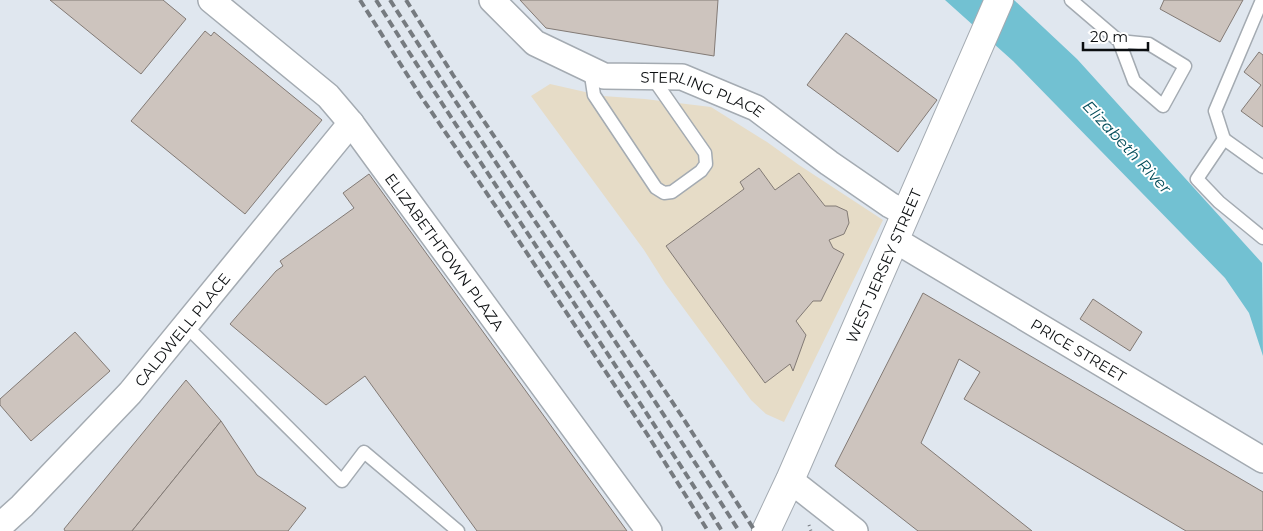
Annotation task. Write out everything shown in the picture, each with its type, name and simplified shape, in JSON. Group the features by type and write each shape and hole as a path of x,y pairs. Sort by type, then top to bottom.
{"street":[{"name":"ELIZABETHTOWN PLAZA","path":"211,0 328,96 351,123 649,531"},
{"name":"STERLING PLACE","path":"492,0 535,43 604,76 682,77 756,108 829,163 890,205 906,213"},
{"name":"WEST JERSEY STREET","path":"766,531 999,0"},
{"name":"CALDWELL PLACE","path":"0,526 22,506 130,394 351,123"},
{"name":"PRICE STREET","path":"894,240 1263,460"},
{"path":"790,480 855,531"}],"lane":[{"path":"1071,0 1118,41 1134,81 1163,106 1185,66 1149,44 1118,41"},
{"path":"1262,0 1215,111 1224,139 1263,167"},
{"path":"590,69 594,95 651,181 656,188 664,193 672,192 701,171 706,164 706,153 652,77"},
{"path":"1224,139 1197,179 1218,202 1263,238"},
{"path":"185,325 342,481 364,452 458,531"}],"shaded area":[{"path":"550,84 603,96 711,107 883,220 784,422 766,414 751,400 531,96"}],"water":[{"name":"Elizabeth River","path":"945,0 1014,0 1077,59 1262,263 1263,356 1249,313 1225,278 1013,61"}],"building":[{"path":"50,0 163,0 186,19 141,74"},
{"path":"520,0 718,0 714,56 546,28"},
{"path":"1164,0 1243,0 1220,42 1160,9"},
{"path":"205,31 211,36 214,32 322,120 245,214 131,121"},
{"path":"846,33 937,100 898,152 807,85"},
{"path":"1259,52 1263,55 1263,127 1241,111 1261,85 1244,72"},
{"path":"759,168 775,190 799,173 825,206 836,206 847,211 849,223 844,234 829,240 833,248 844,254 821,301 813,301 796,321 806,335 793,371 790,364 765,383 666,246 744,189 740,182"},
{"path":"369,174 627,531 477,531 365,376 326,405 230,324 276,271 283,266 280,261 354,208 343,193"},
{"path":"923,293 1263,492 1263,531 1186,531 964,399 980,372 959,359 921,443 1032,531 918,531 835,466"},
{"path":"1093,299 1142,332 1130,351 1080,319"},
{"path":"75,332 110,371 31,441 0,405 0,399"},
{"path":"186,380 221,421 132,531 65,531 64,529"},
{"path":"221,421 257,475 306,508 288,531 132,531"}],"railway":[{"path":"360,0 420,95 647,434 708,531"},
{"path":"376,0 722,531"},
{"path":"390,0 739,531"},
{"path":"406,0 453,75 681,415 755,531"}]}
